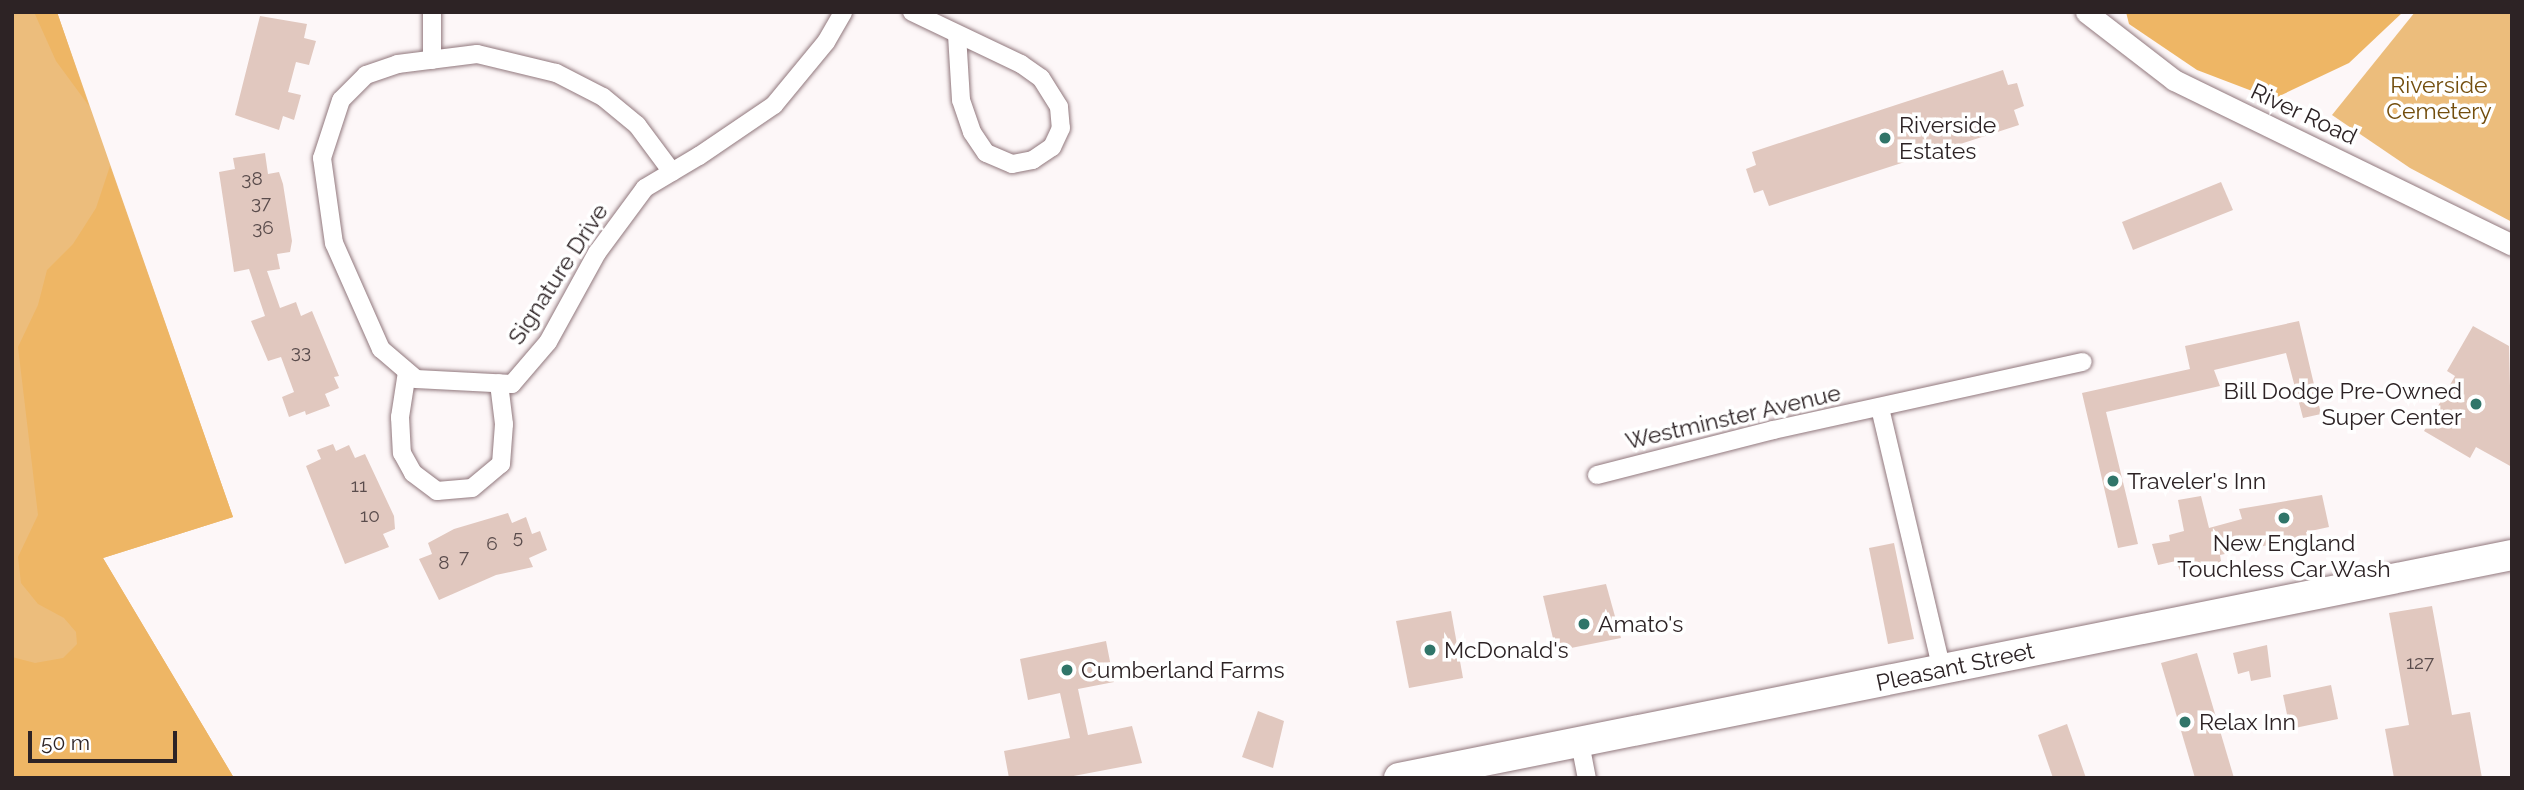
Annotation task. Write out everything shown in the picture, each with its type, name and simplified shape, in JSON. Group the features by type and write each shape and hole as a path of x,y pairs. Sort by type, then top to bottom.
{"highway":[{"name":"Pleasant Street","path":"1399,778 2512,555"}],"street":[{"path":"432,12 432,60"},
{"name":"Signature Drive","path":"499,383 512,384 548,342 597,253 645,188 774,105 827,42 843,12"},
{"path":"912,12 1021,64 1053,91 1061,128 1052,146 1033,160 1012,164 986,153 972,132 961,100 957,35"},
{"name":"River Road","path":"2086,12 2174,80 2512,245"},
{"path":"407,372 400,416 402,453 414,473 437,491 472,488 501,464 504,424 499,383 416,379 407,372 381,349 334,243 322,158 341,100 366,75 398,64 477,54 556,74 603,97 637,125 672,172"},
{"name":"Westminster Avenue","path":"1597,475 2083,362"},
{"path":"1880,408 1942,670"},
{"path":"1580,743 1587,778"}],"green space":[{"path":"12,12 57,12 233,517 103,558 234,778 12,778"},
{"name":"Riverside Cemetery","path":"2415,12 2512,12 2512,222 2410,168 2332,115"}],"shaded area":[{"path":"34,12 57,12 89,106 56,61"},
{"path":"2126,12 2403,12 2349,63 2273,99 2197,70 2129,24"},
{"path":"110,166 233,517 103,558 234,778 12,778 12,657 35,663 63,658 77,644 76,632 64,618 38,604 21,583 18,557 38,515 18,347 38,305 47,270 73,244 96,208"}],"building":[{"path":"260,16 307,24 304,38 316,41 309,65 296,62 288,92 301,95 294,120 283,116 279,130 235,115"},
{"name":"Riverside Estates","path":"2003,70 2008,85 2017,83 2024,106 2014,110 2019,125 1769,206 1763,190 1754,193 1746,169 1756,165 1752,152"},
{"path":"265,153 268,174 279,172 283,184 292,241 290,252 277,254 280,269 267,271 280,308 296,302 301,316 312,311 339,376 334,377 339,388 325,394 330,406 306,415 305,411 289,417 282,397 294,392 281,357 268,361 251,321 265,316 249,269 234,272 219,172 235,169 233,158"},
{"path":"2221,182 2233,210 2133,250 2122,222"},
{"name":"Traveler's Inn","path":"2299,321 2321,414 2303,418 2286,353 2214,370 2220,386 2106,412 2138,544 2118,548 2082,393 2190,369 2185,346"},
{"name":"Bill Dodge Pre-Owned Super Center","path":"2473,326 2509,346 2512,467 2476,447 2470,458 2424,431 2455,376 2447,371"},
{"path":"333,444 336,451 349,445 355,458 365,454 394,516 395,529 383,534 389,547 345,564 306,466 321,459 317,450"},
{"path":"2322,495 2329,527 2306,532 2307,537 2220,555 2221,561 2212,567 2181,573 2176,561 2158,565 2152,544 2170,541 2169,535 2184,531 2178,500 2201,496 2209,528 2242,519 2239,509"},
{"path":"508,513 512,523 526,517 532,534 540,531 547,550 529,558 533,567 496,575 439,600 419,559 432,554 428,543 454,529"},
{"path":"1894,543 1914,639 1888,644 1869,548"},
{"name":"Amato's","path":"1606,584 1621,638 1556,651 1543,596"},
{"path":"2432,606 2452,715 2470,712 2482,778 2394,778 2385,729 2409,725 2389,613"},
{"name":"McDonald's","path":"1451,611 1463,678 1409,688 1396,621"},
{"name":"Cumberland Farms","path":"1106,641 1114,682 1078,689 1088,735 1132,726 1142,763 1063,778 1009,778 1004,751 1070,738 1060,693 1028,700 1020,659"},
{"path":"2267,645 2271,677 2251,681 2249,671 2238,674 2233,653"},
{"path":"2197,653 2234,778 2195,778 2161,663"},
{"path":"2331,685 2338,719 2290,729 2283,695"},
{"path":"1258,711 1284,721 1273,768 1242,757"},
{"path":"2067,724 2086,778 2053,778 2038,735"}],"place":[{"name":"Riverside Estates","path":"1885,138"},
{"name":"Bill Dodge Pre-Owned Super Center","path":"2476,404"},
{"name":"Traveler's Inn","path":"2113,481"},
{"name":"New England Touchless Car Wash","path":"2284,518"},
{"name":"Amato's","path":"1584,624"},
{"name":"McDonald's","path":"1430,650"},
{"name":"Cumberland Farms","path":"1067,670"},
{"name":"Relax Inn","path":"2185,722"}]}
